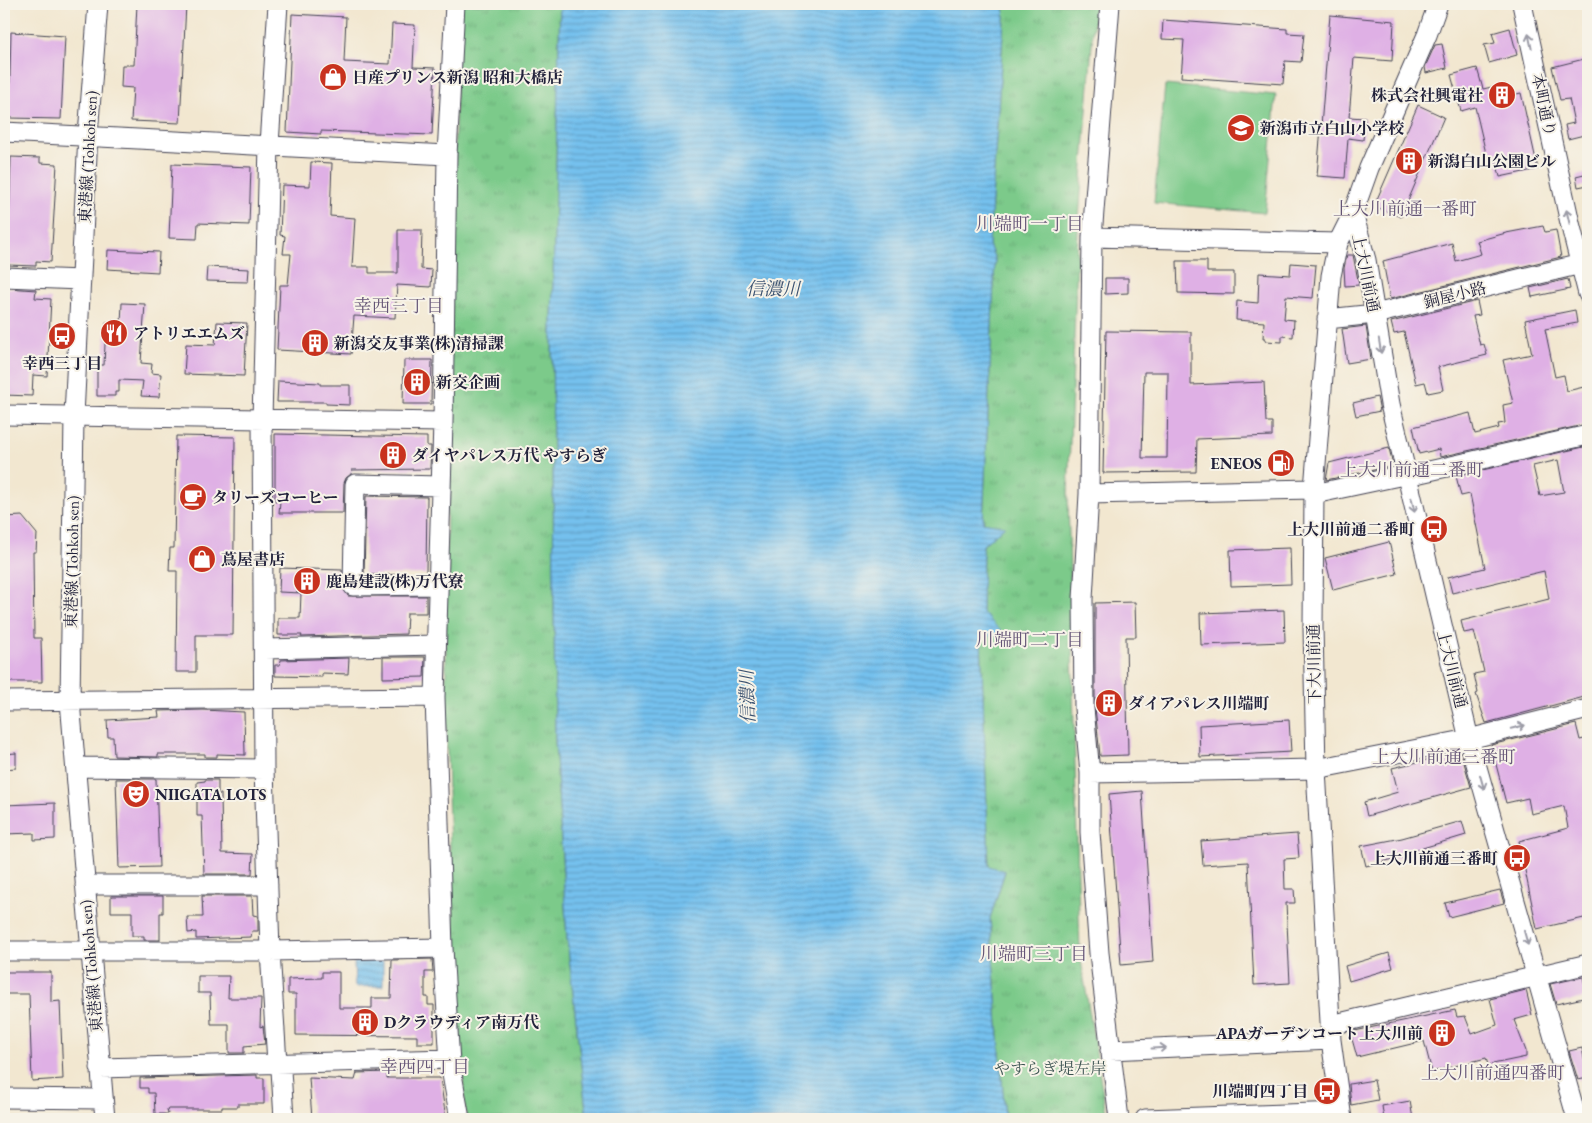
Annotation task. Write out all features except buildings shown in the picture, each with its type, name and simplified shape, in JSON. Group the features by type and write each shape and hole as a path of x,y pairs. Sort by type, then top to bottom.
{"street":[{"name":"東港線 (Tohkoh sen)","path":"98,4 88,136 74,416 70,701 105,1119"},
{"path":"278,4 270,145 262,420 264,769 270,951 277,1063 281,1070 284,1119"},
{"path":"455,4 447,155 443,422 434,697 443,948 450,1059 460,1119"},
{"path":"1110,4 1092,237 1089,494 1083,599 1084,708 1090,772 1091,841 1099,953 1120,1119"},
{"name":"下大川前通","path":"1342,1116 1331,1032 1316,769 1314,492 1327,318 1331,276 1338,243 1353,213 1369,168 1427,35 1438,4"},
{"name":"本町通り","path":"1522,4 1570,224 1588,294"},
{"path":"4,132 447,155"},
{"name":"上大川前通","path":"1353,213 1366,260 1390,404 1469,739 1577,1119"},
{"path":"1092,237 1338,243"},
{"name":"銅屋小路","path":"1327,318 1375,314 1581,264"},
{"path":"4,277 81,280"},
{"path":"4,415 443,422"},
{"path":"1089,494 1314,492 1407,476 1588,434"},
{"path":"439,585 353,586 354,493 355,484 441,486"},
{"path":"264,649 436,645"},
{"path":"4,702 434,697"},
{"path":"1090,772 1316,769 1469,739 1588,709"},
{"path":"76,767 264,769"},
{"path":"84,885 268,885"},
{"path":"4,951 270,951 443,948"},
{"path":"1110,1050 1331,1032 1588,964"},
{"path":"100,1068 450,1059"},
{"path":"4,1098 103,1099"},
{"path":"1145,1119 1342,1116"}],"green space":[{"path":"458,4 560,4 552,321 555,740 567,939 587,1119 467,1119 465,1108 450,848 446,692 448,434"},
{"name":"やすらぎ堤左岸","path":"1005,4 1095,4 1078,232 1068,496 1080,954 1107,1119 1005,1119 990,918 1005,872 989,867 981,637 1004,634 982,612 983,545 1004,526 983,523 995,259 989,245"},
{"path":"1165,85 1276,95 1265,213 1154,203"}],"water":[{"name":"信濃川","path":"560,4 1005,4 989,245 995,259 983,522 1005,526 983,545 982,612 1005,635 981,637 989,866 1005,871 990,918 1005,1119 587,1119 567,939 555,740 552,321"},
{"path":"383,961 383,986 355,987 354,962"}],"place":[{"name":"日産プリンス新潟 昭和大橋店","path":"333,77"},
{"name":"株式会社興電社","path":"1502,95"},
{"name":"新潟市立白山小学校","path":"1241,128"},
{"name":"新潟白山公園ビル","path":"1409,161"},
{"name":"アトリエエムズ","path":"114,333"},
{"name":"幸西三丁目","path":"62,336"},
{"name":"新潟交友事業(株)清掃課","path":"315,343"},
{"name":"新交企画","path":"417,382"},
{"name":"ダイヤパレス万代 やすらぎ","path":"393,455"},
{"name":"ENEOS","path":"1281,463"},
{"name":"タリーズコーヒー","path":"193,497"},
{"name":"上大川前通二番町","path":"1434,529"},
{"name":"蔦屋書店","path":"202,559"},
{"name":"鹿島建設(株)万代寮","path":"307,581"},
{"name":"ダイアパレス川端町","path":"1109,703"},
{"name":"NIIGATA LOTS","path":"136,794"},
{"name":"上大川前通三番町","path":"1517,858"},
{"name":"Dクラウディア南万代","path":"365,1022"},
{"name":"APAガーデンコート上大川前","path":"1442,1033"},
{"name":"川端町四丁目","path":"1327,1091"}],"district":[{"name":"上大川前通一番町","path":"1405,208"},
{"name":"川端町一丁目","path":"1030,223"},
{"name":"幸西三丁目","path":"399,305"},
{"name":"上大川前通二番町","path":"1412,469"},
{"name":"川端町二丁目","path":"1030,639"},
{"name":"上大川前通三番町","path":"1444,756"},
{"name":"川端町三丁目","path":"1034,953"},
{"name":"幸西四丁目","path":"425,1066"},
{"name":"上大川前通四番町","path":"1493,1072"}]}
